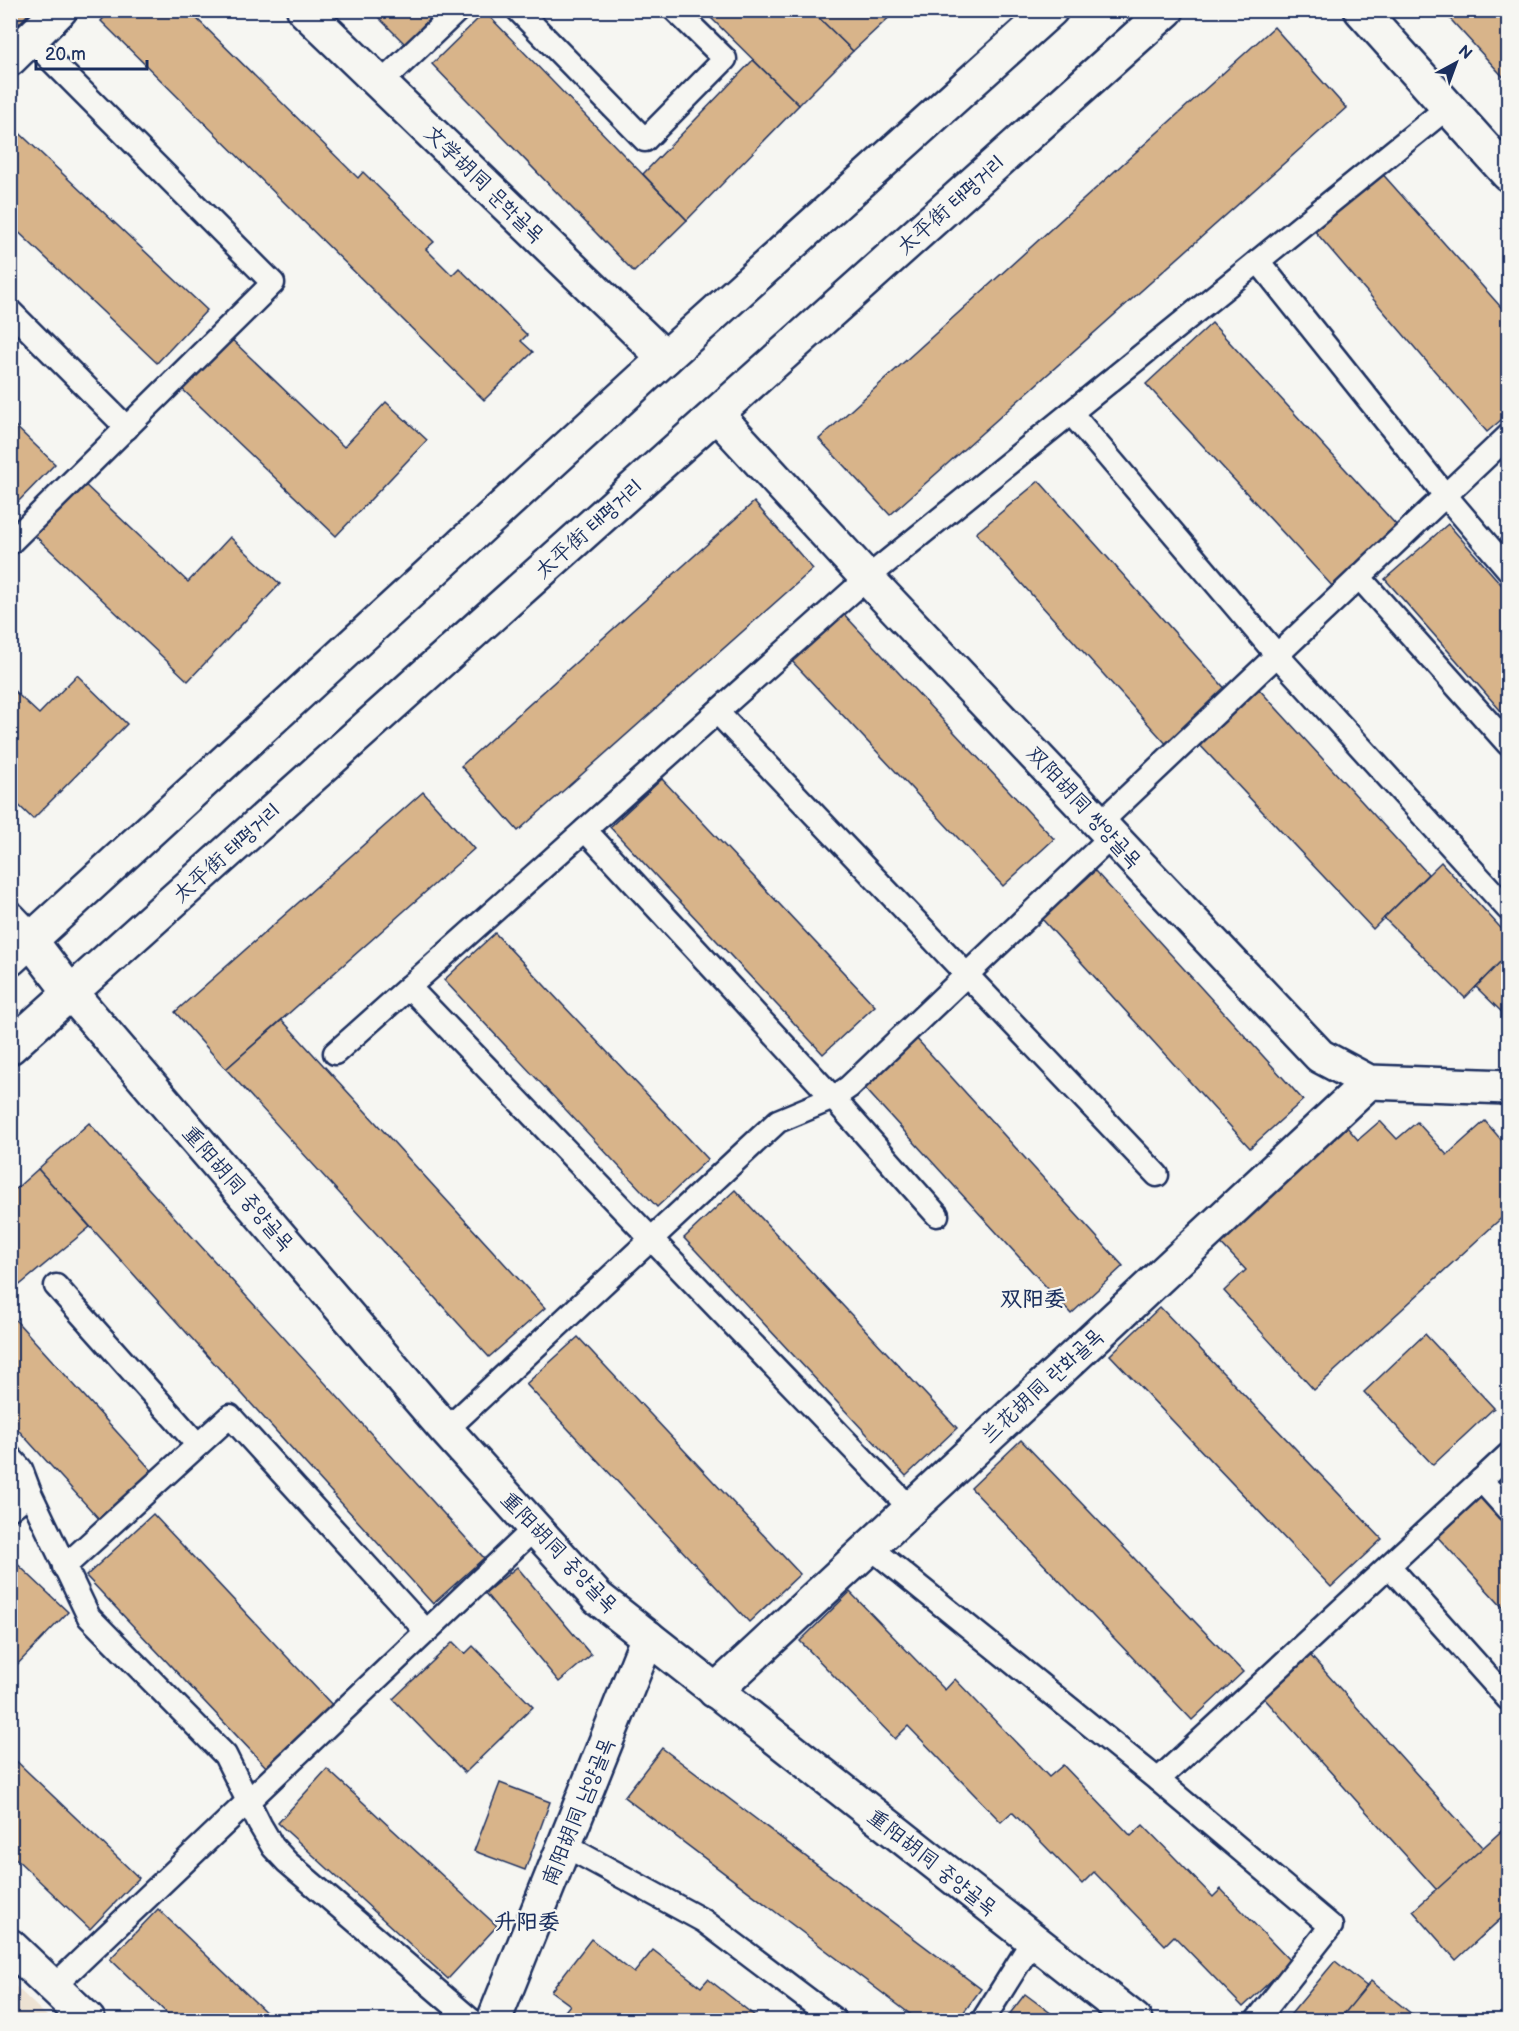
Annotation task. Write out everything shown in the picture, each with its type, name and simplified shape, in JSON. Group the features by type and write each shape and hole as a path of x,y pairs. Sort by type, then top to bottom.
{"street":[{"path":"21,50 60,10"},
{"name":"文学胡同 문학골목","path":"304,10 665,358"},
{"path":"17,940 1051,10"},
{"name":"太平街 태평거리","path":"10,1047 1167,10"},
{"path":"1361,10 1509,174"},
{"name":"双阳胡同 쌍양골목","path":"717,415 867,578 1320,1056 1369,1082 1509,1087"},
{"name":"重阳胡同 중양골목","path":"17,940 70,992 446,1430 598,1598 1135,2020"},
{"name":"兰花胡同 란화골목","path":"715,1691 1369,1082"},
{"name":"南阳胡同 남양골목","path":"494,2020 648,1637"},
{"path":"10,1946 88,2020"}],"lane":[{"path":"380,84 458,10"},
{"path":"518,10 645,140 725,60 675,10"},
{"path":"10,543 273,283 21,50"},
{"path":"334,1053 867,578 1448,107"},
{"path":"1258,261 1445,495 1509,569"},
{"path":"10,311 127,428"},
{"path":"1071,413 1277,655 1509,909"},
{"path":"446,1430 778,1121 833,1098 849,1087 967,975 1277,655 1508,437"},
{"path":"1359,577 1509,744"},
{"path":"717,712 1157,1175"},
{"path":"585,830 833,1098 937,1215"},
{"path":"410,987 911,1509"},
{"path":"56,1286 198,1445"},
{"path":"64,1567 230,1416 426,1631"},
{"path":"1158,1780 1509,1455"},
{"path":"10,1457 21,1469 30,1493 89,1617 225,1755 273,1847 471,2020"},
{"path":"1481,1480 1509,1510"},
{"path":"10,1509 30,1493"},
{"path":"54,1987 247,1800 535,1528"},
{"path":"870,1547 1158,1780 1331,1926 1257,2020"},
{"path":"1389,1566 1509,1699"},
{"path":"564,1845 704,1921 836,2020"},
{"path":"983,2020 1033,1940"}],"shaded area":[{"path":"11,1982 51,2020 11,2020"}],"building":[{"path":"10,10 32,10 10,33"},
{"path":"111,10 188,10 358,178 363,172 434,242 426,249 452,275 459,268 527,335 521,341 533,352 484,400 101,21"},
{"path":"371,10 438,10 405,44"},
{"path":"703,10 811,10 853,51 799,105"},
{"path":"811,10 897,10 853,51"},
{"path":"1442,10 1508,10 1508,82"},
{"path":"485,12 687,220 634,272 432,64"},
{"path":"1274,27 1346,108 890,515 819,439"},
{"path":"753,60 799,105 687,220 643,174"},
{"path":"10,124 207,310 157,363 10,224"},
{"path":"1379,170 1508,315 1508,414 1487,432 1313,229"},
{"path":"1212,323 1399,528 1334,588 1146,384"},
{"path":"227,335 344,447 386,402 427,440 336,536 179,386"},
{"path":"10,421 55,464 11,509 10,509"},
{"path":"80,480 188,582 230,537 280,584 188,681 31,532"},
{"path":"1039,481 1229,693 1169,747 976,533"},
{"path":"754,502 813,569 518,831 461,766"},
{"path":"1448,524 1508,592 1508,719 1385,579"},
{"path":"841,611 1054,839 1003,886 790,659"},
{"path":"77,675 127,724 33,819 10,797 10,687 39,714"},
{"path":"1257,687 1428,874 1373,929 1198,743"},
{"path":"662,779 875,1006 823,1054 610,827"},
{"path":"423,792 474,849 226,1069 175,1012"},
{"path":"1441,862 1508,936 1508,954 1465,998 1384,918"},
{"path":"1095,871 1303,1100 1250,1148 1042,919"},
{"path":"495,933 708,1159 657,1207 444,980"},
{"path":"1508,954 1508,1018 1476,987"},
{"path":"282,1020 545,1308 489,1357 226,1069"},
{"path":"915,1037 1123,1266 1071,1314 862,1085"},
{"path":"1341,1120 1358,1140 1380,1121 1397,1139 1417,1122 1447,1155 1485,1121 1503,1142 1508,1137 1508,1212 1314,1390 1224,1291 1246,1270 1214,1236"},
{"path":"89,1123 484,1558 433,1604 38,1169"},
{"path":"38,1169 90,1227 10,1293 10,1194"},
{"path":"735,1190 957,1428 906,1476 684,1238"},
{"path":"1160,1307 1382,1539 1331,1587 1110,1355"},
{"path":"10,1314 154,1473 101,1521 10,1421"},
{"path":"1425,1334 1494,1408 1433,1465 1364,1392"},
{"path":"578,1337 800,1574 749,1622 526,1384"},
{"path":"1021,1440 1243,1672 1192,1720 971,1488"},
{"path":"1481,1488 1508,1518 1508,1613 1433,1532"},
{"path":"153,1514 334,1707 268,1769 86,1576"},
{"path":"10,1557 68,1612 10,1672"},
{"path":"517,1567 591,1655 559,1682 485,1593"},
{"path":"850,1592 945,1690 955,1679 1049,1777 1063,1765 1131,1836 1143,1825 1213,1897 1221,1889 1291,1962 1243,2007 1174,1936 1165,1945 1094,1872 1082,1884 1012,1812 1001,1822 908,1726 895,1739 800,1641"},
{"path":"453,1642 465,1654 473,1646 533,1707 465,1773 393,1699"},
{"path":"1310,1655 1508,1876 1508,1912 1480,1938 1263,1697"},
{"path":"662,1748 981,1989 958,2020 918,2020 624,1797"},
{"path":"10,1755 139,1878 90,1929 10,1853"},
{"path":"327,1769 497,1926 448,1979 278,1823"},
{"path":"500,1783 550,1802 525,1870 474,1851"},
{"path":"1508,1825 1508,1912 1456,1960 1413,1911"},
{"path":"158,1909 274,2020 174,2020 110,1959"},
{"path":"591,1939 634,1973 653,1950 701,1987 708,1979 760,2020 558,2020 570,2005 551,1991"},
{"path":"1335,1961 1384,2000 1368,2020 1286,2020"},
{"path":"1371,1981 1419,2020 1339,2020"},
{"path":"1025,1994 1060,2020 1005,2020"}],"district":[{"name":"双阳委","path":"1033,1299"},
{"name":"升阳委","path":"527,1922"}]}
